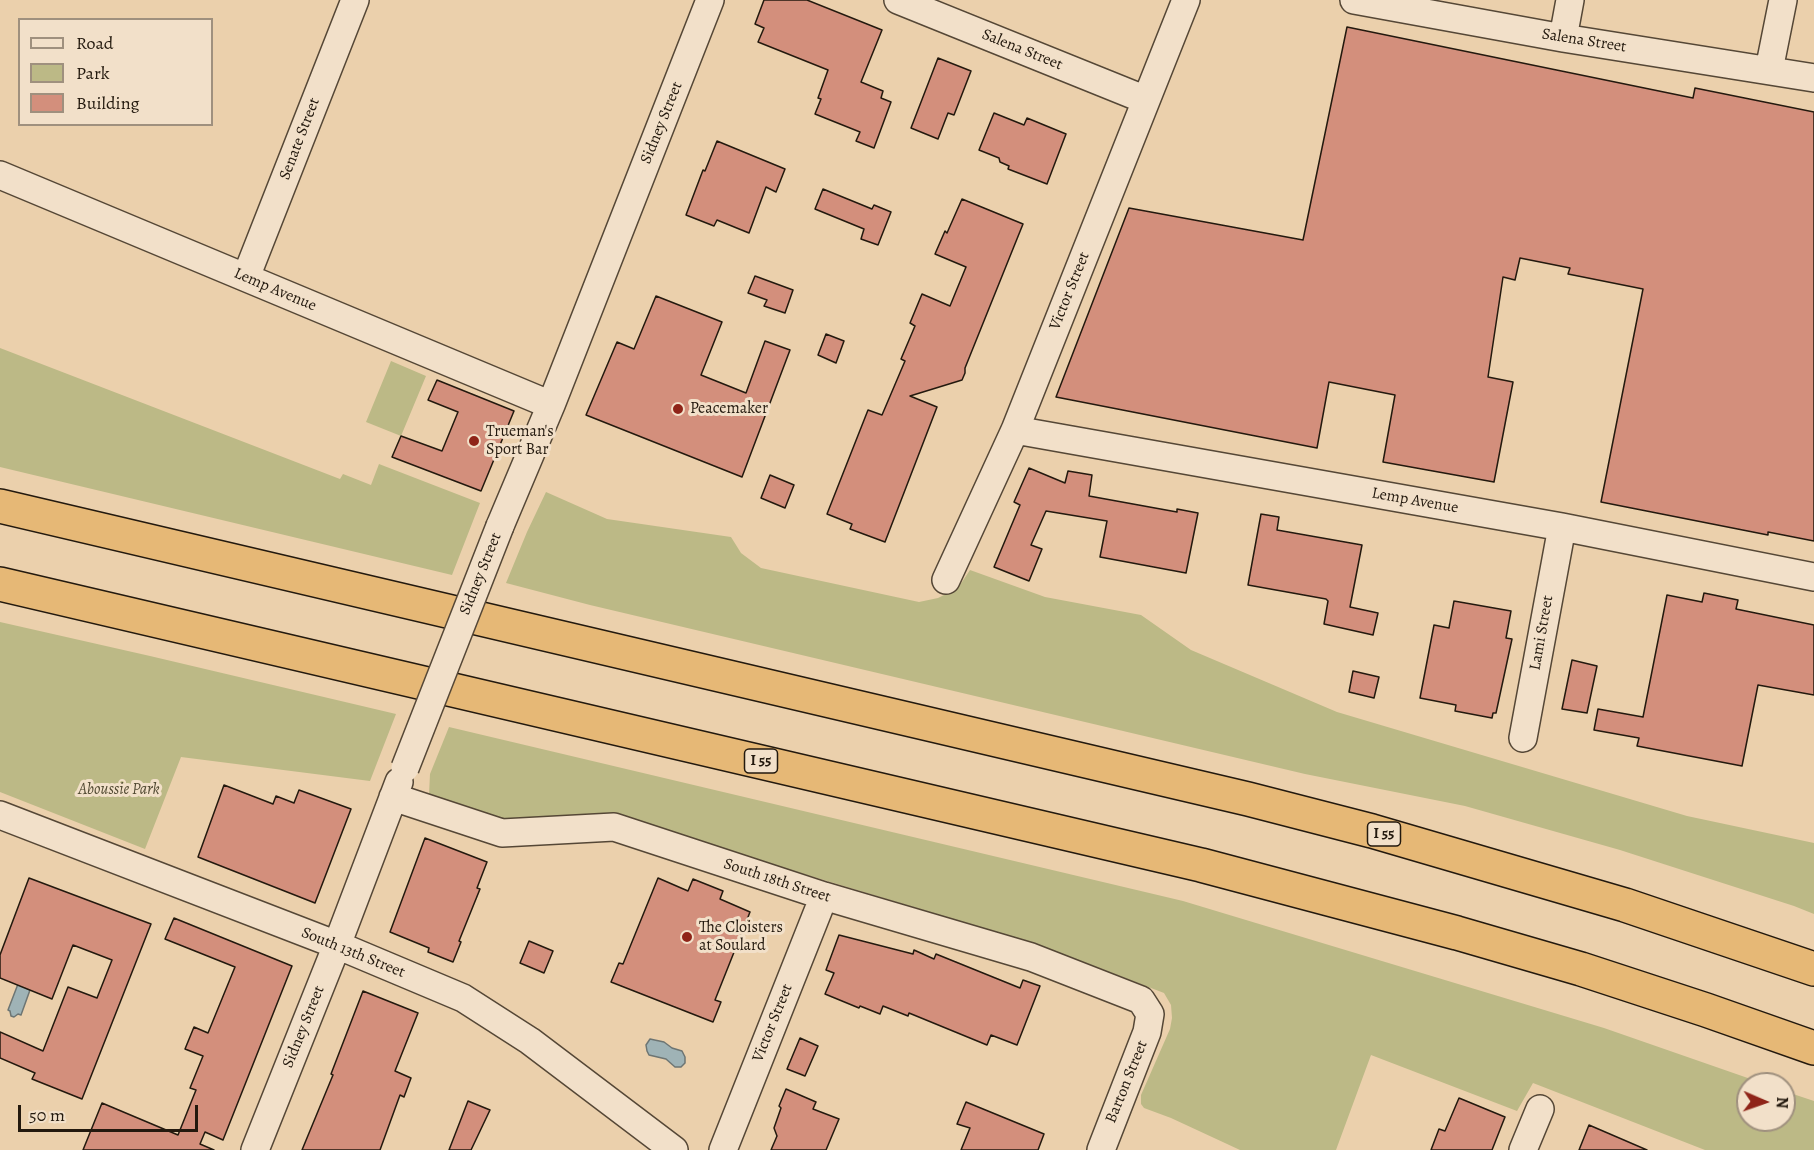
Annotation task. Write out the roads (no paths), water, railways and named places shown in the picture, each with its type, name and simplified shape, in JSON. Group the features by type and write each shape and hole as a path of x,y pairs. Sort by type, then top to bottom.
{"highway":[{"name":"I 55","path":"0,506 1316,816 1625,905 1814,969"},
{"name":"I 55","path":"0,584 1223,871 1446,930 1581,969 1814,1048"}],"street":[{"name":"Senate Street","path":"246,278 355,0"},
{"name":"Sidney Street","path":"255,1150 710,0"},
{"name":"Salena Street","path":"898,0 1146,100"},
{"name":"Victor Street","path":"946,579 1015,430 1186,0"},
{"name":"Salena Street","path":"1354,0 1563,38 1814,78"},
{"path":"1563,38 1570,0"},
{"path":"1769,70 1783,0"},
{"name":"Lemp Avenue","path":"0,175 551,405"},
{"name":"Lemp Avenue","path":"1015,430 1562,527 1814,577"},
{"name":"Lami Street","path":"1523,738 1562,527"},
{"name":"South 18th Street","path":"393,797 502,833 614,827 824,897 1031,957 1141,1000 1150,1014"},
{"name":"South 13th Street","path":"0,816 337,945 463,998 530,1041 674,1150"},
{"name":"Victor Street","path":"723,1150 824,897"},
{"name":"Barton Street","path":"1101,1150 1147,1032 1150,1014"},
{"path":"1523,1150 1540,1108"}],"place":[{"name":"Peacemaker","path":"678,409"},
{"name":"Trueman's Sport Bar","path":"474,441"},
{"name":"The Cloisters at Soulard","path":"687,937"}],"park label":[{"name":"Aboussie Park","path":"119,790"}]}
